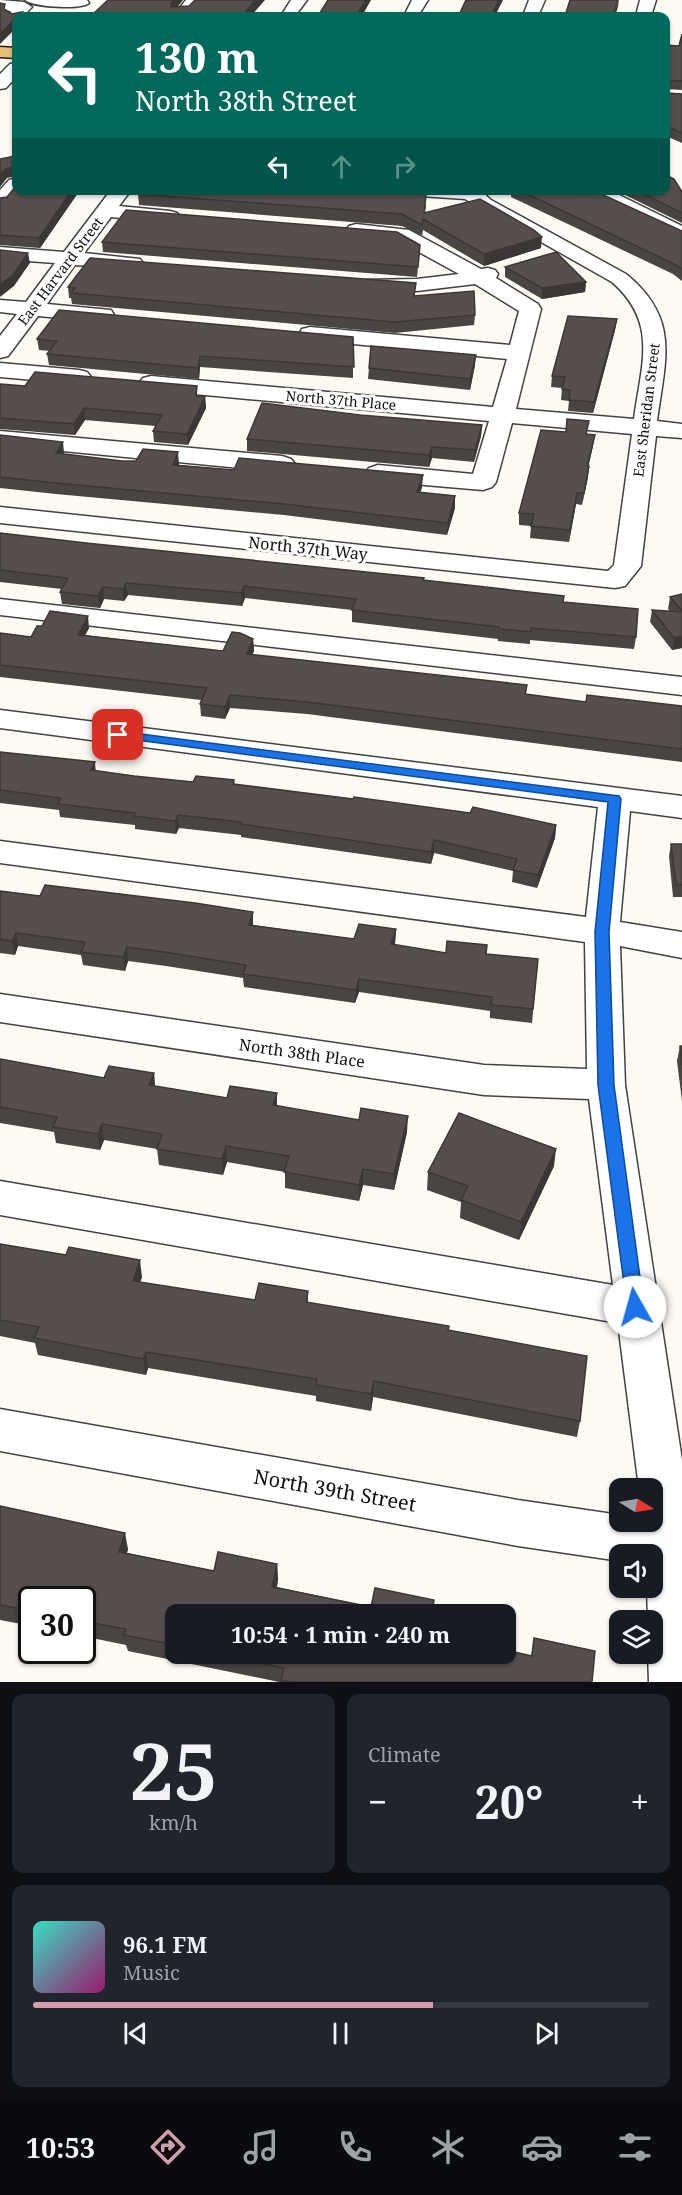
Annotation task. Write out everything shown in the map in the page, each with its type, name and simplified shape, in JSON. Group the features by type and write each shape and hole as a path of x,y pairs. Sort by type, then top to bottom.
{"street":[{"path":"33,0 83,2"},
{"path":"184,12 194,0"},
{"path":"0,5 24,7 21,12"},
{"path":"0,84 12,72"},
{"path":"0,201 12,188"},
{"name":"East Harvard Street","path":"0,351 117,195"},
{"name":"East Sheridan Street","path":"474,195 484,204 570,249 619,278 634,290 647,307 653,322 655,345 627,566 615,580"},
{"path":"603,195 682,234"},
{"path":"105,211 191,218"},
{"path":"332,229 402,234 479,277 530,309 520,353 483,482 354,470"},
{"path":"546,257 570,249"},
{"path":"0,253 158,265"},
{"path":"356,282 422,286 454,283 509,268"},
{"path":"0,306 127,318"},
{"path":"294,332 520,353"},
{"name":"North 37th Place","path":"0,370 682,431"},
{"path":"0,438 306,466"},
{"name":"North 37th Way","path":"0,515 615,580"},
{"path":"0,607 682,686"},
{"path":"0,719 682,807"},
{"path":"615,799 602,932 606,1085 635,1307 671,1546 674,1682"},
{"path":"0,852 602,932 682,945"},
{"name":"North 38th Place","path":"0,1008 484,1080 606,1085"},
{"path":"0,1198 635,1307"},
{"name":"North 39th Street","path":"0,1430 518,1523 671,1546"}],"building":[{"path":"108,0 173,0 171,7 189,6 195,0 255,0 245,12 95,12"},
{"path":"328,0 366,0 358,12 320,12"},
{"path":"466,0 499,0 493,12 460,12"},
{"path":"570,0 618,0 614,12 566,12"},
{"path":"0,3 5,4 4,9 12,14 12,22 0,34"},
{"path":"682,34 682,81 670,80 670,45 679,46"},
{"path":"670,93 682,94 682,133 670,128"},
{"path":"12,157 12,167 0,175 0,159"},
{"path":"670,177 674,179 682,192 682,213 646,195 670,195"},
{"path":"12,191 12,195 69,195 39,238 0,235 0,198 7,197"},
{"path":"151,195 426,195 424,213 480,199 542,237 484,254 423,219 422,225 402,214"},
{"path":"529,195 604,195 682,231 682,269"},
{"path":"126,210 397,232 420,245 418,267 102,242"},
{"path":"0,250 28,253 13,275 0,285"},
{"path":"556,252 586,282 542,288 505,267"},
{"path":"90,258 416,283 414,296 474,291 475,315 395,322 71,293 75,288 68,287"},
{"path":"59,310 353,337 354,367 200,356 198,368 47,354 57,341 37,339"},
{"path":"568,316 617,319 594,402 569,400 570,390 562,389 565,377 552,376"},
{"path":"371,346 476,355 470,379 369,368"},
{"path":"35,372 197,386 196,396 205,397 187,434 153,431 162,415 84,408 74,424 0,418 0,384 25,386"},
{"path":"262,403 360,415 482,425 475,450 432,447 429,455 247,439"},
{"path":"567,419 589,421 586,434 595,435 587,466 589,466 584,493 577,493 570,530 531,526 534,514 519,513 541,430 566,432"},
{"path":"0,435 63,442 56,453 122,461 136,461 143,449 178,452 173,465 234,470 239,458 423,475 417,492 455,496 448,523 284,504 0,477"},
{"path":"0,533 424,578 423,580 564,596 563,602 638,609 636,637 531,628 531,632 499,629 499,627 352,610 356,599 244,586 241,593 126,583 123,589 103,587 98,596 60,592 68,578 0,570"},
{"path":"682,594 682,611 670,597"},
{"path":"652,610 682,612 682,636 674,638"},
{"path":"50,611 88,616 78,635 223,651 232,632 253,639 247,654 527,685 525,694 586,702 587,695 682,706 682,749 307,702 230,695 225,707 200,704 207,688 0,665 0,633 31,637 37,626 42,626"},
{"path":"0,752 95,762 91,770 134,776 193,782 196,776 234,780 233,784 470,813 473,807 556,825 538,875 513,870 517,859 434,840 431,852 240,824 241,822 178,815 175,821 134,816 135,813 58,804 61,798 0,790"},
{"path":"671,844 682,844 682,885 676,884"},
{"path":"45,885 253,912 249,925 354,939 359,924 396,929 391,944 446,953 447,941 487,945 486,954 538,959 533,1009 491,1005 492,997 359,979 356,990 243,974 246,965 127,947 123,957 81,952 85,942 16,933 12,941 0,939 0,891 40,896"},
{"path":"0,1059 104,1078 109,1066 154,1073 149,1085 227,1098 230,1086 277,1093 273,1105 359,1120 361,1108 408,1116 394,1174 363,1169 359,1185 284,1172 289,1156 226,1146 222,1159 157,1149 162,1134 102,1124 98,1134 53,1127 57,1117 0,1107"},
{"path":"459,1113 556,1149 521,1222 461,1200 468,1186 428,1172"},
{"path":"0,1244 66,1255 69,1247 140,1260 133,1281 255,1300 259,1283 308,1291 306,1302 449,1326 448,1330 587,1356 580,1421 374,1381 371,1394 316,1385 317,1379 146,1352 143,1359 34,1338 39,1327 0,1320"},
{"path":"0,1506 125,1533 119,1552 214,1571 218,1552 277,1564 272,1587 356,1604 165,1604 165,1643 124,1635 126,1629 96,1624 96,1586 18,1586 18,1608 0,1605"},
{"path":"375,1588 434,1600 433,1604 372,1604"},
{"path":"534,1638 595,1651 592,1682 290,1682 281,1680 284,1668 265,1664 516,1664 516,1652 532,1656"}],"route":[{"path":"118,735 615,799 602,932 606,1085 635,1307"}]}
